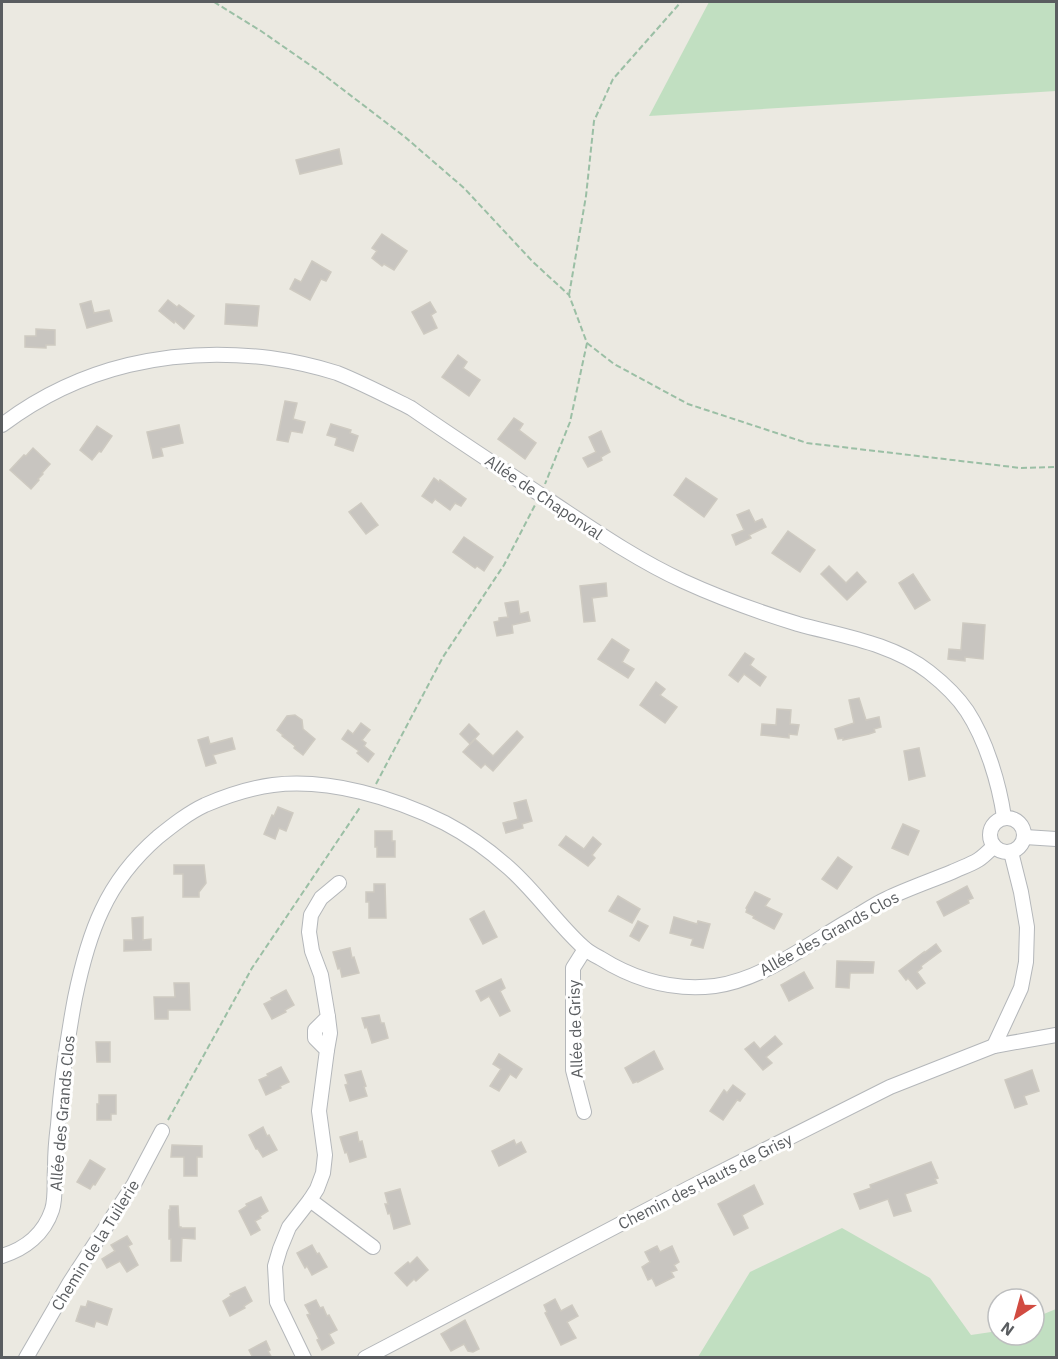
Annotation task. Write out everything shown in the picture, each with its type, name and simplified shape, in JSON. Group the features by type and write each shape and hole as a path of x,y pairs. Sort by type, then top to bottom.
{"street":[{"name":"Allée de Chaponval","path":"2,424 18,412 56,391 132,363 156,359 225,354 261,357 313,366 337,373 411,408 607,539 682,580 737,603 796,623 895,652 928,671 955,695 976,728 992,768 1004,818"},
{"name":"Allée des Grands Clos","path":"2,1256 19,1250 39,1234 54,1206 55,1156 66,1046 83,966 100,914 107,899 137,857 165,831 202,806 272,785 326,784 369,794 412,809 445,823 508,868 527,885 585,949 627,974 684,987 717,986 746,978 773,966 885,900 978,860 994,846"},
{"path":"1009,817 1019,822 1025,837 1020,847 1011,852 1000,850 994,846 990,838 991,827 994,823 1009,817"},
{"path":"1025,837 1056,839"},
{"path":"994,1046 1021,988 1026,962 1027,927 1011,852"},
{"path":"304,1358 277,1302 275,1266 289,1227 317,1189 323,1173 325,1155 319,1111 327,1050 315,1038 315,1030 328,1017 321,975 312,951 309,932 311,915 321,898 339,883"},
{"name":"Allée de Grisy","path":"584,1112 573,1070 573,968 585,949"},
{"name":"Chemin des Hauts de Grisy","path":"365,1358 678,1193 879,1093 994,1046 1056,1035"},
{"name":"Chemin de la Tuilerie","path":"26,1358 70,1282 134,1184 162,1131"},
{"path":"310,1200 373,1247"}],"path":[{"path":"162,1131 252,968 376,784 444,657 504,565 541,495 570,422 586,343 569,295 532,262 464,188 405,137 320,72 214,2"},
{"path":"569,295 586,196 594,121 614,79 681,2"},
{"path":"586,343 614,364 688,404 807,443 1021,468 1056,467"}],"green space":[{"path":"709,2 1056,2 1056,91 649,116"},
{"path":"842,1228 930,1278 971,1335 986,1333 986,1347 1046,1347 1046,1313 1056,1309 1056,1357 698,1357 750,1272"}],"building":[{"path":"339,149 342,164 300,174 296,160"},
{"path":"382,234 407,251 394,270 384,264 382,266 372,258 377,251 372,248"},
{"path":"312,261 331,272 326,281 321,279 310,300 290,289 295,279 301,282"},
{"path":"168,300 194,316 184,329 159,311"},
{"path":"91,301 94,313 109,310 112,321 87,328 80,304"},
{"path":"430,302 436,312 431,315 437,328 424,334 412,312"},
{"path":"226,304 259,306 257,326 225,324"},
{"path":"36,329 55,330 55,345 46,345 46,348 25,347 25,336 36,336"},
{"path":"458,355 467,362 463,368 480,380 469,396 442,377"},
{"path":"285,401 297,403 293,419 305,422 302,433 291,431 288,442 277,440"},
{"path":"514,418 523,424 519,430 536,443 525,459 498,439"},
{"path":"331,424 351,430 350,433 358,436 353,451 335,445 337,438 327,435"},
{"path":"179,425 183,443 161,448 163,456 153,458 147,432"},
{"path":"97,426 112,436 92,460 80,450"},
{"path":"601,431 610,452 601,457 602,460 588,467 583,458 596,452 589,437"},
{"path":"33,448 50,464 31,489 10,470"},
{"path":"434,478 466,499 461,506 455,503 450,510 435,499 432,503 422,496"},
{"path":"686,478 717,499 704,517 674,495"},
{"path":"361,503 378,525 366,534 349,512"},
{"path":"749,510 755,522 762,519 766,527 749,535 751,538 736,545 732,535 744,530 737,515"},
{"path":"788,531 815,550 800,572 772,553"},
{"path":"464,537 493,557 484,571 477,566 475,568 453,552"},
{"path":"829,566 846,583 857,572 866,582 847,600 821,574"},
{"path":"913,574 930,600 915,609 899,583"},
{"path":"606,583 607,596 592,598 595,621 584,622 580,586"},
{"path":"518,601 520,614 528,612 530,621 512,625 513,633 497,636 494,622 499,621 499,618 508,617 505,603"},
{"path":"963,623 985,625 983,659 965,657 965,661 948,659 949,649 961,650"},
{"path":"612,639 629,650 622,662 634,669 628,678 598,659"},
{"path":"745,653 754,659 750,665 766,677 760,686 744,674 738,682 729,675"},
{"path":"656,682 665,689 660,695 677,707 665,723 640,705"},
{"path":"859,698 866,720 879,717 881,727 869,734 838,739 835,729 854,723 849,700"},
{"path":"777,709 791,710 790,724 799,725 797,735 789,734 789,738 761,735 762,724 776,725"},
{"path":"295,715 302,720 303,729 315,739 303,755 277,730 287,716"},
{"path":"361,723 370,730 362,740 366,743 364,746 374,754 368,762 357,753 359,751 342,739 348,730 353,734"},
{"path":"469,724 479,734 470,744 460,734"},
{"path":"517,731 523,737 493,771 485,764 481,768 463,752 475,739 493,756"},
{"path":"208,737 210,744 232,738 235,749 213,755 216,763 206,766 198,740"},
{"path":"919,748 925,776 909,780 904,751"},
{"path":"526,800 532,821 522,824 523,828 506,833 503,823 518,819 514,803"},
{"path":"278,807 293,813 286,831 279,828 275,839 264,834"},
{"path":"903,824 919,831 908,855 892,848"},
{"path":"375,831 392,831 392,841 395,841 395,857 377,857"},
{"path":"566,836 584,849 593,837 601,844 592,855 595,858 588,866 559,845"},
{"path":"838,857 852,867 837,889 822,879"},
{"path":"174,865 204,865 206,883 199,892 199,897 183,897 183,874 174,874"},
{"path":"374,884 385,884 386,918 369,918 369,902 366,902 366,892 374,892"},
{"path":"967,886 973,898 968,900 969,903 944,916 937,902"},
{"path":"755,892 770,899 765,906 782,914 774,929 746,912"},
{"path":"618,896 640,909 632,923 609,911"},
{"path":"484,911 497,937 483,944 470,919"},
{"path":"143,917 143,940 151,939 151,950 124,951 124,940 133,940 132,918"},
{"path":"674,917 697,924 698,921 710,924 703,948 691,945 693,939 670,933"},
{"path":"638,921 648,926 639,941 630,936"},
{"path":"936,944 941,951 921,966 922,968 917,972 925,983 917,989 899,971"},
{"path":"350,948 359,973 342,977 333,952"},
{"path":"837,961 874,962 873,973 850,973 849,988 836,987"},
{"path":"804,972 813,988 789,1001 781,985"},
{"path":"501,979 505,988 500,991 510,1011 500,1016 489,996 481,1001 476,991"},
{"path":"174,983 189,983 190,1010 168,1010 168,1019 155,1019 154,997 175,997"},
{"path":"286,990 294,1005 272,1019 264,1004"},
{"path":"379,1015 388,1038 372,1043 362,1018"},
{"path":"775,1036 782,1044 766,1057 772,1063 763,1070 745,1049 754,1042 760,1049"},
{"path":"96,1042 110,1042 110,1062 97,1062"},
{"path":"654,1051 663,1069 633,1083 625,1068"},
{"path":"499,1054 522,1069 516,1078 510,1074 499,1091 490,1086 501,1069 493,1064"},
{"path":"281,1067 289,1082 266,1095 259,1080"},
{"path":"1032,1070 1039,1091 1024,1096 1027,1104 1015,1108 1005,1080"},
{"path":"361,1071 367,1096 350,1101 345,1085 348,1084 345,1075"},
{"path":"733,1085 745,1094 740,1101 737,1100 723,1120 710,1111 724,1090 727,1093"},
{"path":"99,1095 116,1095 116,1114 111,1114 111,1120 97,1120"},
{"path":"263,1127 277,1150 263,1157 249,1135"},
{"path":"357,1132 366,1157 350,1162 340,1137"},
{"path":"514,1140 516,1145 521,1142 526,1152 499,1166 492,1151"},
{"path":"172,1145 202,1146 202,1157 197,1157 197,1176 184,1176 184,1157 171,1157"},
{"path":"90,1160 105,1169 90,1189 77,1182"},
{"path":"931,1162 938,1178 935,1179 937,1183 905,1194 911,1211 894,1216 888,1199 860,1209 854,1194 871,1188 870,1185"},
{"path":"754,1185 763,1204 742,1215 748,1228 734,1235 718,1204"},
{"path":"400,1189 410,1224 394,1229 385,1204 388,1204 385,1193"},
{"path":"261,1197 268,1211 255,1221 260,1230 251,1235 239,1211 247,1206 246,1204"},
{"path":"170,1206 178,1206 179,1227 195,1228 195,1239 182,1238 181,1261 171,1261"},
{"path":"127,1236 132,1244 128,1246 138,1265 127,1272 120,1261 107,1268 102,1259 115,1251 111,1245"},
{"path":"312,1245 327,1267 312,1275 307,1266 305,1268 297,1253"},
{"path":"657,1246 660,1252 672,1246 679,1262 674,1265 677,1270 671,1272 674,1277 656,1286 652,1278 648,1280 642,1267 650,1262 645,1252"},
{"path":"417,1257 428,1270 407,1286 395,1273"},
{"path":"245,1287 252,1301 244,1306 245,1308 230,1316 223,1301 231,1296 230,1294"},
{"path":"555,1299 561,1311 572,1305 578,1316 567,1322 576,1338 561,1345 545,1313 547,1312 544,1305"},
{"path":"316,1300 320,1308 323,1307 327,1316 329,1315 337,1330 329,1334 334,1343 322,1350 305,1305"},
{"path":"88,1301 112,1309 107,1325 96,1321 94,1327 76,1321 81,1306 86,1307"},
{"path":"465,1320 479,1349 473,1352 468,1351 464,1344 451,1351 441,1334"},
{"path":"266,1341 272,1358 253,1358 249,1350"}]}
